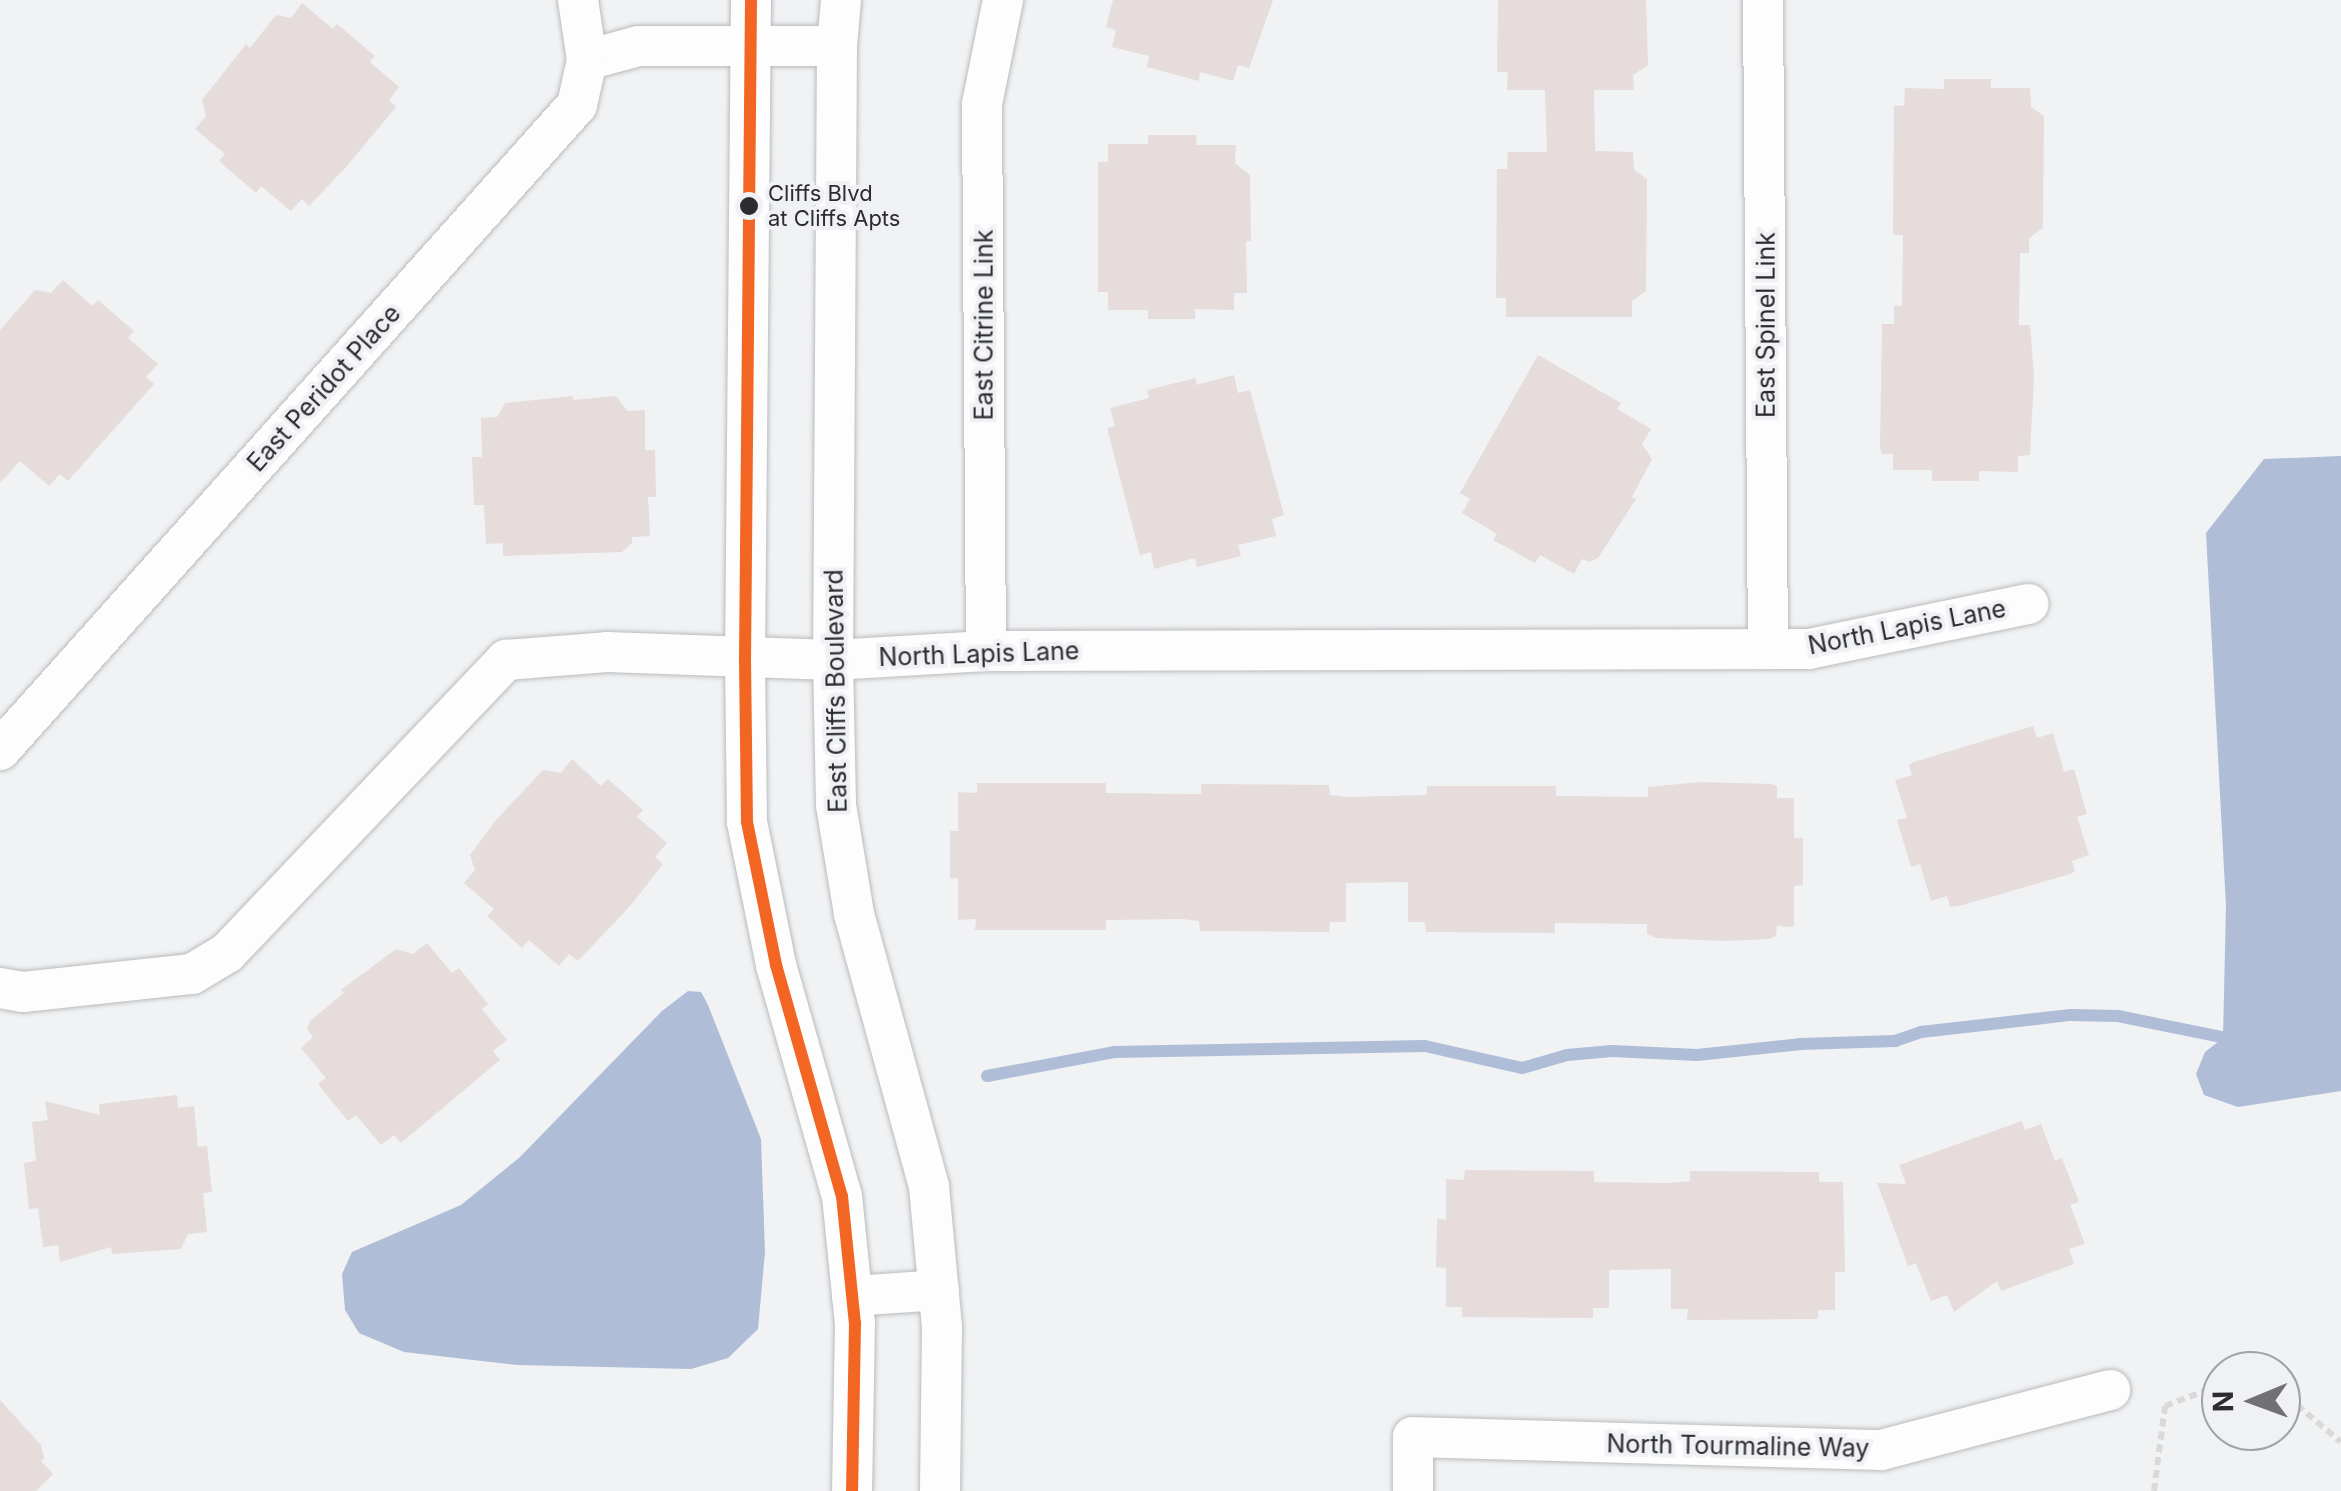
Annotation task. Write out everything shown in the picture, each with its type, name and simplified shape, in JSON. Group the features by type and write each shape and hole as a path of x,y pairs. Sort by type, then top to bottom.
{"street":[{"name":"East Peridot Place","path":"0,750 576,106 587,60 578,0"},
{"path":"751,0 745,659 748,822 776,966 842,1196 852,1296 852,1491"},
{"name":"East Cliffs Boulevard","path":"841,0 837,46 833,660 836,804 854,914 929,1187 939,1290 940,1491"},
{"name":"East Citrine Link","path":"986,651 982,104 1003,0"},
{"name":"East Spinel Link","path":"1763,0 1768,649"},
{"path":"587,60 639,46 837,46"},
{"name":"North Lapis Lane","path":"0,988 23,992 192,974 226,953 506,660 607,652 833,660 986,651 1809,649 2028,604"},
{"path":"852,1296 939,1290"},
{"name":"North Tourmaline Way","path":"1412,1491 1413,1437 1881,1450 2110,1390"}],"path":[{"path":"2154,1491 2165,1406 2201,1392"},
{"path":"2301,1408 2341,1442"}],"water":[{"path":"2341,456 2341,1091 2238,1107 2204,1095 2196,1074 2205,1052 2223,1038 2226,906 2206,533 2264,459"},
{"path":"688,991 701,992 708,1005 761,1139 765,1252 758,1329 728,1358 691,1369 517,1365 404,1352 359,1333 345,1310 342,1274 352,1252 461,1205 520,1157 662,1011"}],"building":[{"path":"1113,0 1273,0 1249,68 1238,65 1233,81 1200,72 1199,81 1147,67 1149,56 1112,47 1116,30 1106,27"},
{"path":"1498,0 1646,0 1648,65 1633,75 1634,90 1594,90 1595,151 1633,152 1634,170 1647,179 1646,291 1632,301 1632,317 1506,317 1506,298 1496,298 1497,169 1507,169 1508,152 1547,152 1545,90 1507,90 1508,72 1497,72"},
{"path":"302,3 333,29 337,24 375,56 370,62 399,87 389,100 396,107 346,167 309,206 302,199 291,211 261,186 256,193 219,161 225,154 195,129 206,116 202,100 246,44 250,48 276,15 291,18"},
{"path":"1944,79 1991,79 1991,88 2030,88 2031,107 2044,116 2043,228 2029,238 2029,253 2020,253 2019,325 2030,325 2034,376 2030,455 2018,456 2018,472 1979,471 1979,481 1932,481 1932,470 1893,470 1893,454 1882,454 1880,448 1882,324 1894,324 1894,306 1902,306 1903,235 1893,235 1894,105 1904,106 1905,88 1944,89"},
{"path":"1148,135 1197,135 1196,145 1236,145 1235,163 1250,175 1251,241 1246,241 1247,293 1234,293 1234,310 1195,309 1195,319 1148,319 1148,310 1108,310 1108,292 1098,292 1098,162 1108,162 1108,144 1148,144"},
{"path":"63,280 92,306 98,300 134,331 128,338 158,364 146,377 154,384 68,481 60,474 49,486 20,461 0,483 0,330 35,290 51,293"},
{"path":"1538,355 1621,403 1617,409 1651,429 1642,444 1652,459 1632,497 1636,499 1598,558 1590,562 1582,559 1574,574 1540,555 1535,563 1493,540 1497,534 1462,513 1470,499 1460,493"},
{"path":"1234,375 1238,393 1250,390 1284,515 1272,519 1276,536 1238,545 1241,556 1197,567 1195,558 1154,569 1151,552 1140,555 1107,428 1115,426 1110,408 1149,398 1147,390 1196,378 1196,385"},
{"path":"573,396 573,400 616,396 627,411 645,410 645,450 655,450 656,497 648,497 650,536 632,537 632,543 622,552 503,556 503,543 486,544 484,505 474,505 472,457 482,457 481,418 497,417 505,403"},
{"path":"2033,726 2037,738 2053,733 2064,772 2074,769 2087,814 2077,817 2089,855 2072,861 2075,871 2070,874 1959,906 1950,907 1947,896 1931,901 1920,864 1911,867 1897,820 1907,818 1895,780 1912,775 1909,765 1914,762"},
{"path":"572,759 601,786 608,779 643,810 637,817 667,843 655,857 663,864 631,905 578,961 569,954 559,966 529,940 522,948 487,916 494,909 464,883 475,870 470,855 496,820 543,770 561,773"},
{"path":"1700,782 1771,784 1777,786 1777,798 1794,798 1794,838 1803,838 1803,885 1794,886 1794,927 1777,926 1776,936 1769,939 1725,941 1656,938 1647,934 1647,924 1555,923 1555,933 1426,932 1425,922 1408,922 1408,882 1346,883 1346,922 1330,922 1329,932 1200,931 1199,921 1182,919 1106,920 1106,930 975,930 976,919 958,920 958,878 950,878 950,831 958,831 958,792 977,793 977,783 1106,783 1106,793 1182,794 1201,794 1201,784 1329,785 1330,795 1347,797 1427,795 1427,786 1556,786 1556,796 1648,797 1648,787"},
{"path":"427,943 452,973 459,968 488,1004 482,1009 507,1040 493,1051 500,1060 401,1143 394,1135 381,1145 356,1115 348,1121 318,1084 326,1078 301,1048 313,1037 307,1029 310,1021 344,993 341,990 396,949 413,954"},
{"path":"177,1095 178,1108 194,1106 198,1147 207,1146 212,1192 203,1193 207,1232 188,1234 181,1249 112,1254 111,1247 60,1262 58,1245 43,1247 38,1208 29,1209 24,1163 36,1161 32,1122 48,1120 45,1101 100,1115 99,1104"},
{"path":"2022,1121 2025,1130 2041,1124 2055,1161 2062,1158 2079,1202 2070,1205 2085,1244 2069,1249 2074,1264 2001,1291 1997,1281 1954,1312 1947,1295 1931,1301 1916,1263 1908,1266 1877,1183 1906,1184 1899,1165"},
{"path":"1465,1170 1594,1171 1594,1182 1670,1183 1690,1181 1690,1171 1819,1172 1819,1182 1843,1182 1845,1272 1835,1272 1835,1310 1818,1310 1818,1319 1687,1320 1688,1309 1671,1309 1671,1269 1609,1270 1609,1308 1593,1308 1593,1318 1462,1317 1462,1307 1446,1307 1446,1268 1436,1267 1437,1219 1446,1220 1446,1179 1464,1180"},
{"path":"0,1400 41,1445 41,1461 53,1474 36,1491 0,1491"}],"waterway":[{"path":"987,1076 1114,1052 1425,1046 1522,1068 1567,1055 1612,1051 1697,1055 1801,1044 1895,1041 1921,1032 2071,1015 2118,1016 2236,1040"}],"transit line":[{"path":"751,0 747,822 776,965 842,1196 855,1323 852,1491"}],"place":[{"name":"Cliffs Blvd at Cliffs Apts","path":"749,206"}]}
